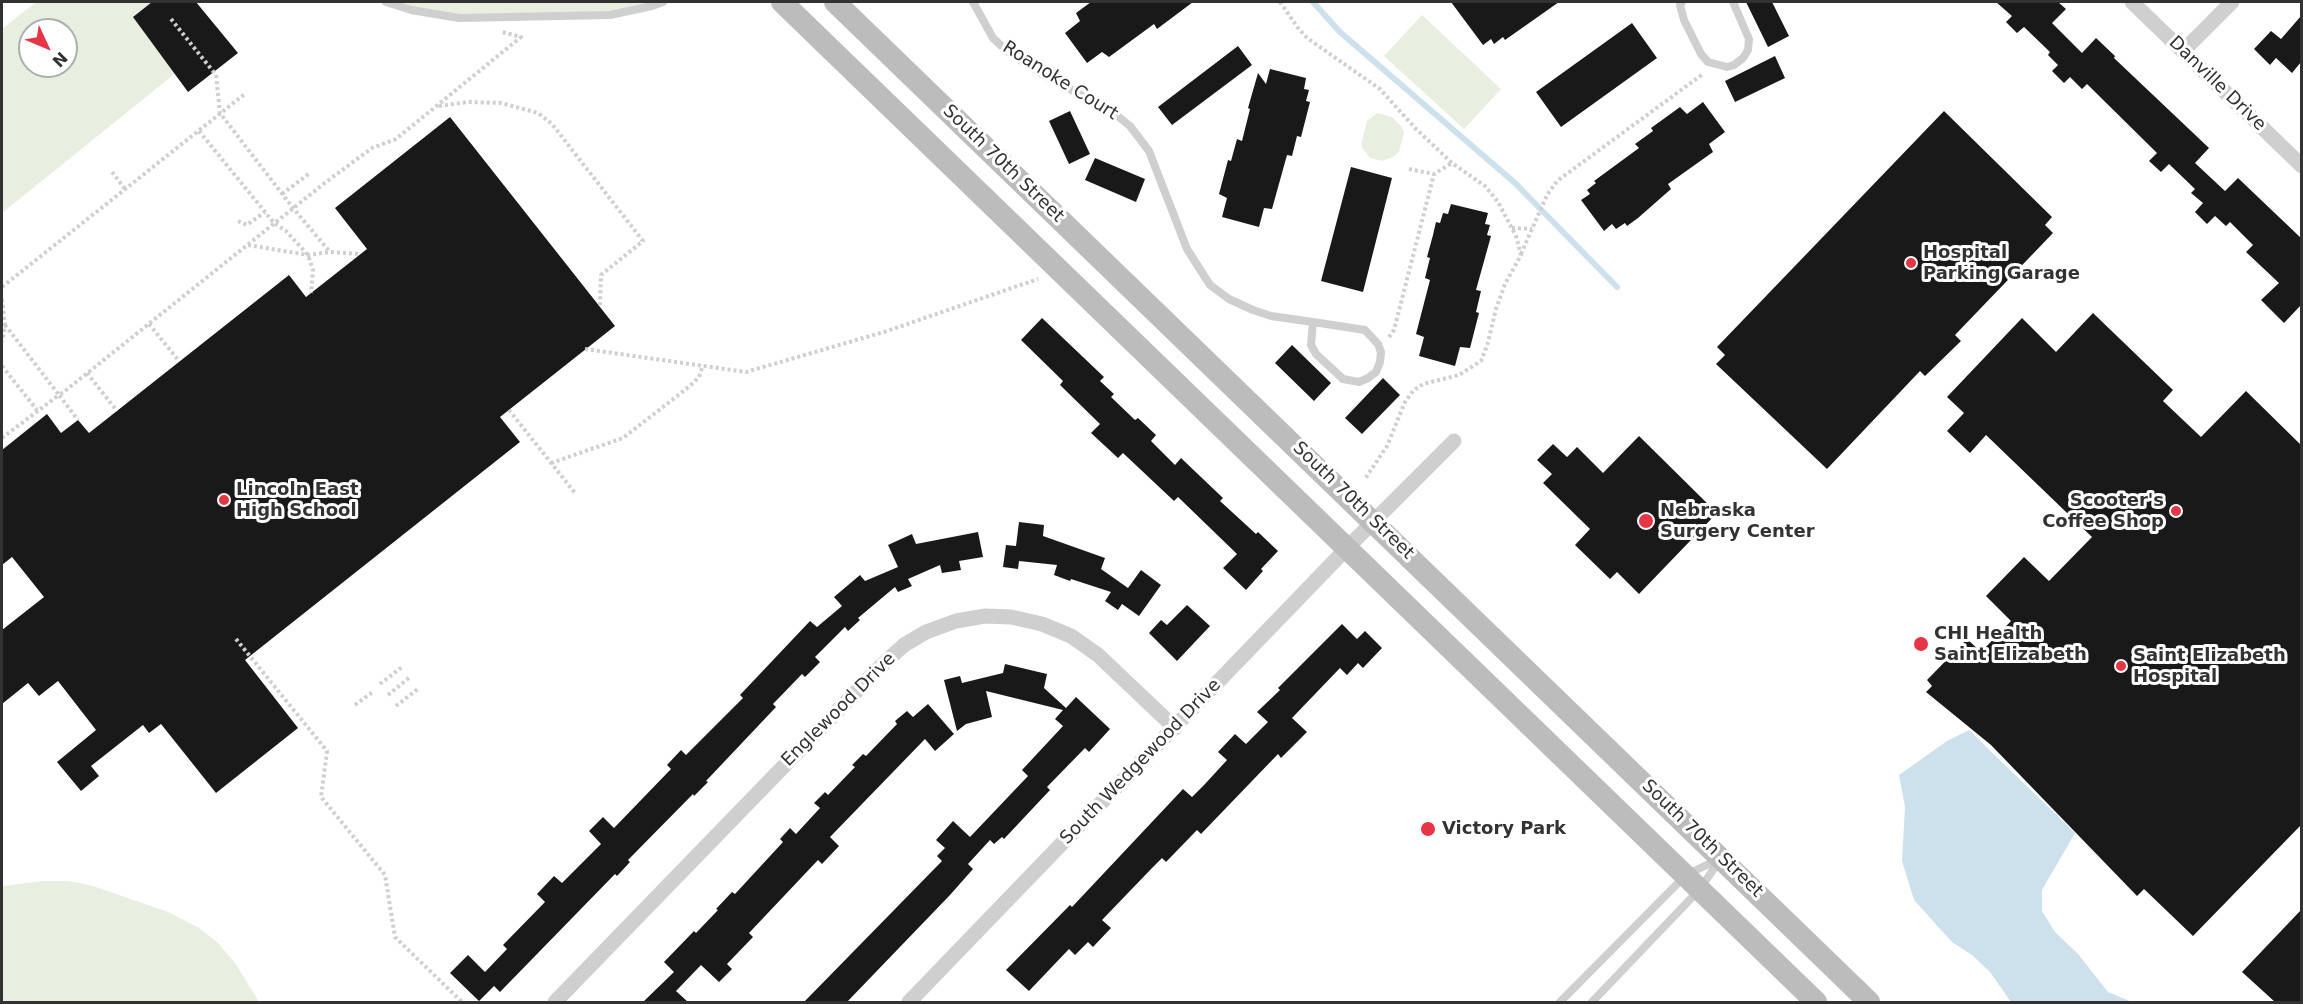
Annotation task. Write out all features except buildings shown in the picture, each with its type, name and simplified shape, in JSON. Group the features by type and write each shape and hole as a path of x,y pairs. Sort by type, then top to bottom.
{"main road":[{"name":"South 70th Street","path":"782,2 1816,1002"},
{"name":"South 70th Street","path":"835,2 1869,1002"}],"street":[{"name":"Danville Drive","path":"2132,2 2301,166"},
{"path":"2183,51 2232,2"},
{"name":"South Wedgewood Drive","path":"909,1002 1373,521 1454,441"},
{"name":"Englewood Drive","path":"555,1002 881,666 904,645 926,632 956,621 985,616 1011,617 1042,624 1071,636 1098,655 1175,728"}],"lane":[{"path":"386,2 411,10 459,18 610,15 634,11 663,2"},
{"name":"Roanoke Court","path":"973,2 993,38 1008,52 1037,71 1114,113 1130,126 1149,151 1187,249 1210,285 1229,299 1271,316 1313,322 1365,330 1378,344 1381,352 1376,372 1359,382 1343,379 1316,354 1311,345 1313,322"},
{"path":"1682,2 1680,5 1684,20 1701,54 1708,62 1726,67 1734,65 1743,58 1748,50 1749,39 1732,2"},
{"path":"1560,1002 1721,858"},
{"path":"1592,1002 1693,882 1721,858"}],"path":[{"path":"1280,2 1307,38 1380,89 1452,164 1485,186 1498,202 1512,228 1521,255"},
{"path":"171,20 216,75 220,113 330,252"},
{"path":"2,438 87,374 274,223 372,148 396,139 521,37"},
{"path":"1365,479 1387,446 1405,402 1413,391 1424,384 1459,375 1481,361 1505,284 1521,255 1547,195 1557,181 1704,73"},
{"path":"2,287 246,93"},
{"path":"436,106 468,102 501,102 538,113 552,124 643,241 601,274 600,307"},
{"path":"199,130 274,223 286,231 308,255 313,270 311,293"},
{"path":"1409,169 1434,174 1452,164"},
{"path":"112,172 126,189"},
{"path":"282,194 310,173"},
{"path":"1389,337 1394,330 1434,174"},
{"path":"238,221 247,225 265,212"},
{"path":"1512,228 1533,227"},
{"path":"248,244 308,255 330,252 360,254"},
{"path":"585,349 746,372 842,346 1038,279"},
{"path":"2,299 5,325 2,342"},
{"path":"149,324 179,362"},
{"path":"5,325 78,420"},
{"path":"551,463 623,438 690,386 699,377 703,365"},
{"path":"2,366 37,410"},
{"path":"87,374 117,411"},
{"path":"509,410 575,493"},
{"path":"236,639 327,751 321,796 385,875 395,937 462,1002"},
{"path":"380,684 402,667"},
{"path":"388,695 410,677"},
{"path":"396,705 419,688"},
{"path":"356,705 374,691"}],"shaded area":[{"path":"36,2 163,2 203,51 2,213 2,29"},
{"path":"386,2 663,2 634,11 459,18"},
{"path":"1422,15 1501,89 1464,129 1384,56"},
{"path":"1377,113 1392,117 1404,132 1399,152 1382,161 1370,158 1361,146 1367,121"},
{"path":"43,881 69,881 93,886 168,912 199,928 217,942 235,963 259,1002 2,1002 2,886"}],"water":[{"path":"1969,730 2075,833 2042,890 2042,911 2055,932 2078,954 2108,992 2132,1002 2011,1002 1990,972 1972,955 1952,942 1914,900 1902,861 1905,807 1899,775 1947,741"}],"waterway":[{"path":"1313,2 1340,32 1515,183 1617,287"}],"place":[{"name":"Hospital Parking Garage","path":"1911,263"},
{"name":"Lincoln East High School","path":"224,500"},
{"name":"Scooter's Coffee Shop","path":"2176,511"},
{"name":"Nebraska Surgery Center","path":"1646,521"},
{"name":"CHI Health Saint Elizabeth","path":"1921,644"},
{"name":"Saint Elizabeth Hospital","path":"2121,666"},
{"name":"Victory Park","path":"1428,829"}]}
